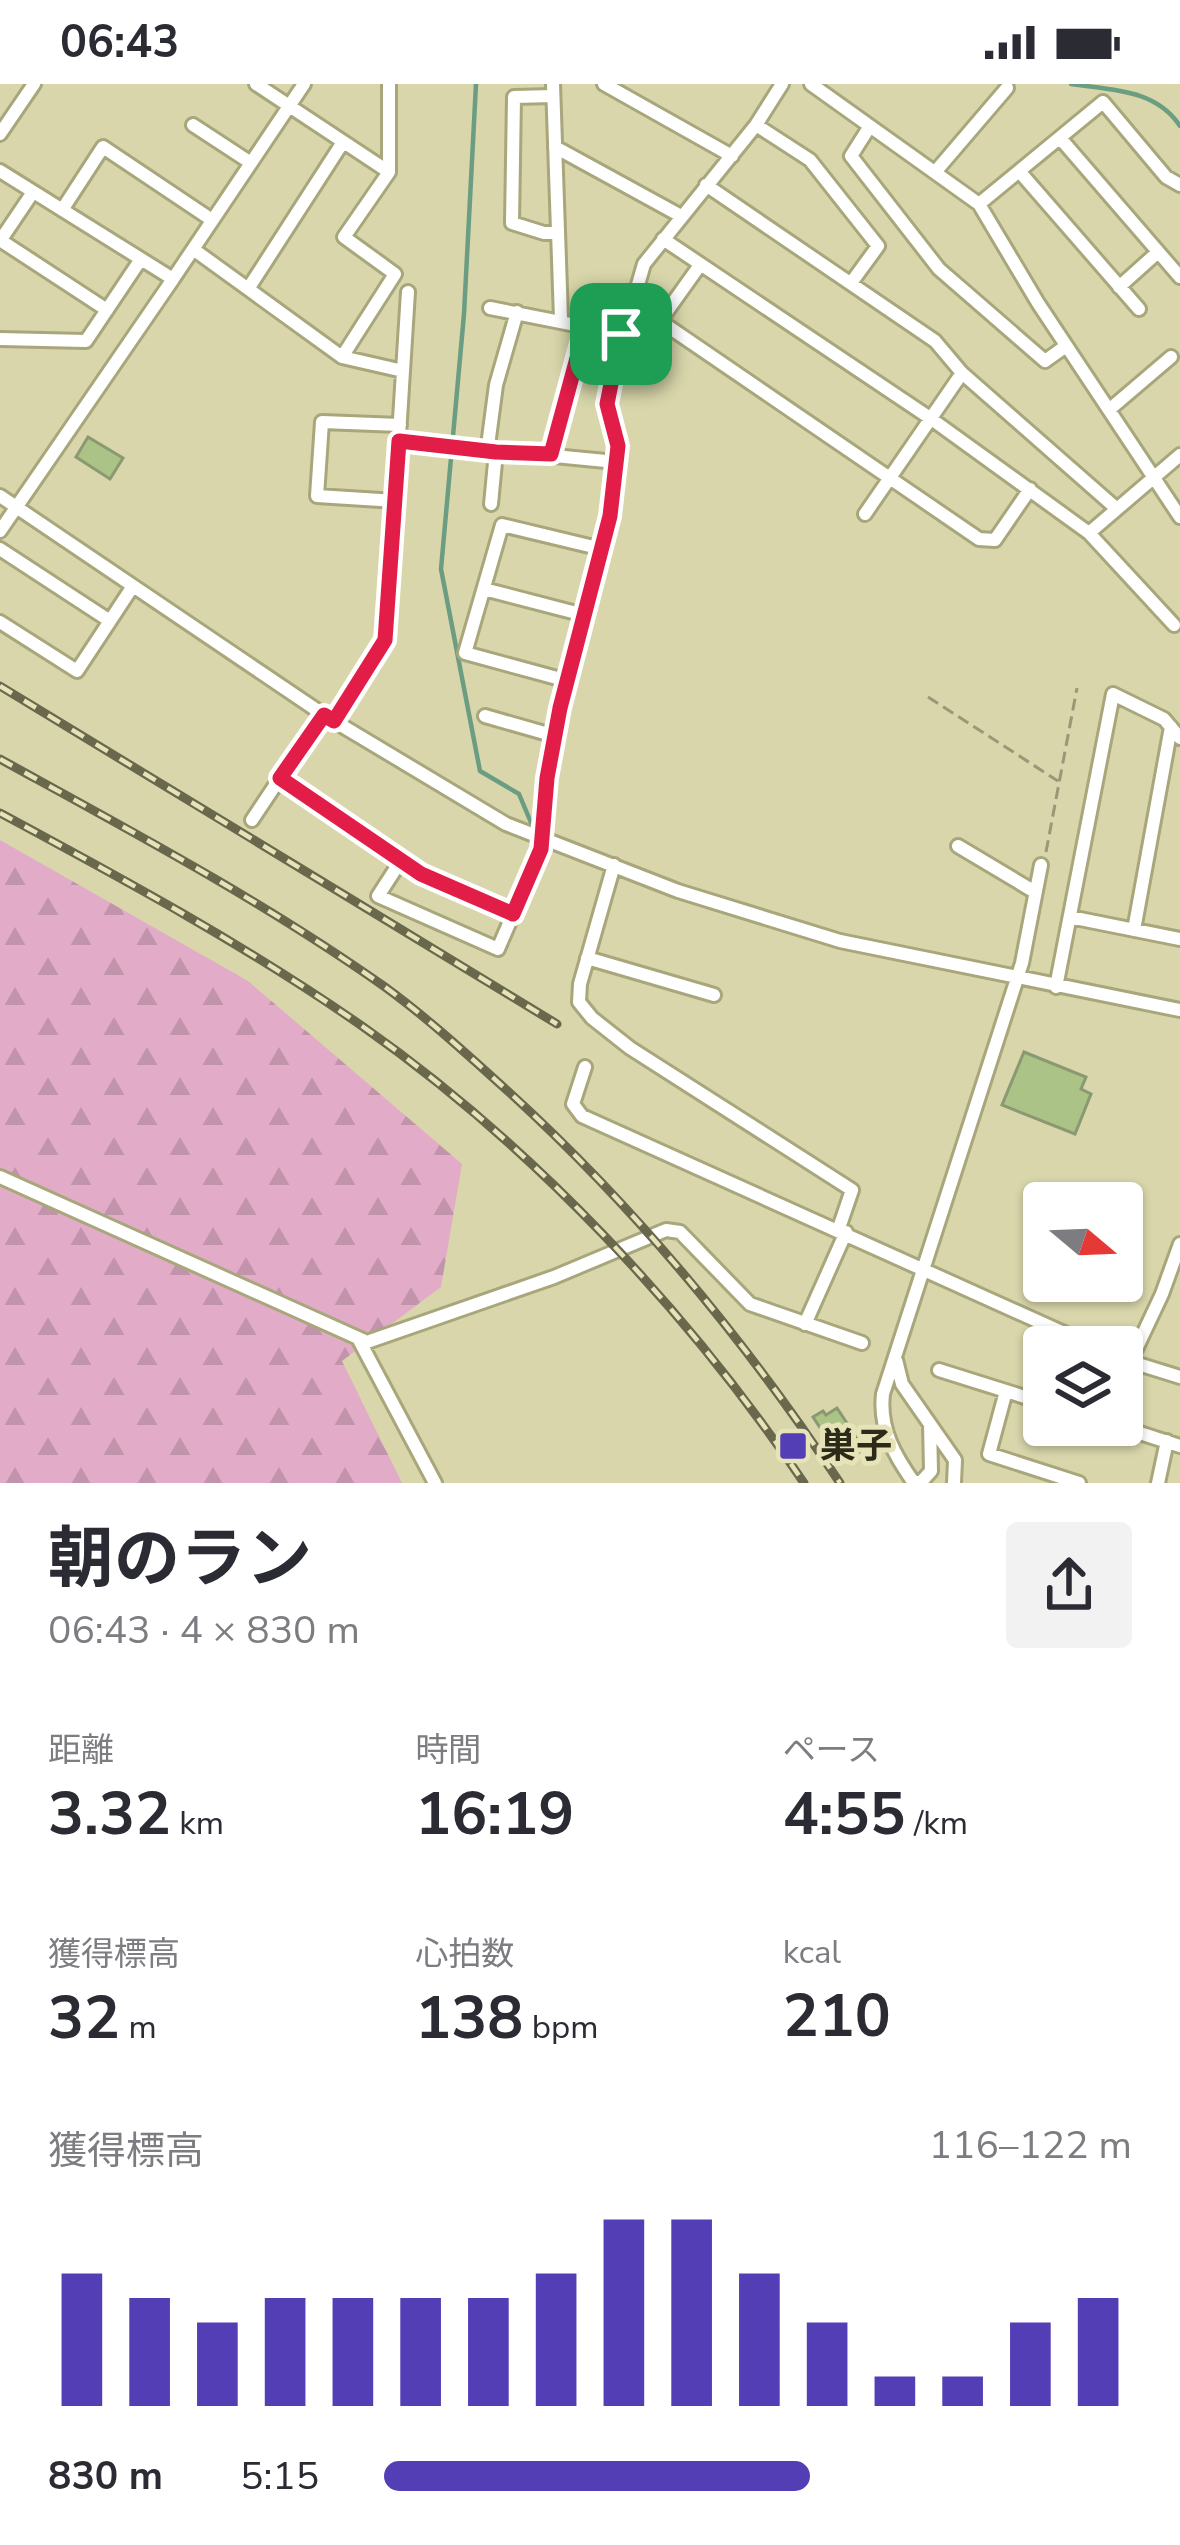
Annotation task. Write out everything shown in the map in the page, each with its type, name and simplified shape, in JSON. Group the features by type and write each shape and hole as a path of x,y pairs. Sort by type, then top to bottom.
{"street":[{"path":"256,84 388,172"},
{"path":"0,531 304,84"},
{"path":"342,356 395,274 344,237 388,172 389,84"},
{"path":"400,862 378,896 498,949 541,849 555,736 602,549 618,446 607,404 621,334 644,264 756,125 782,84"},
{"path":"812,84 979,204 1180,517"},
{"path":"0,134 26,86"},
{"path":"614,86 732,156"},
{"path":"936,171 1007,88"},
{"path":"558,233 512,223 514,97 553,90 555,147 558,233 561,319"},
{"path":"979,204 1103,102 1166,176 1180,185"},
{"path":"193,125 250,163"},
{"path":"756,125 810,160 878,246 851,283"},
{"path":"870,127 851,156 939,269 1045,361 1066,346"},
{"path":"1060,138 1180,277"},
{"path":"248,289 343,142"},
{"path":"62,210 103,147 212,220"},
{"path":"555,147 681,215"},
{"path":"0,171 173,279"},
{"path":"1019,172 1139,310"},
{"path":"706,185 935,341 962,373 1117,509"},
{"path":"33,192 0,241 107,310"},
{"path":"663,239 930,418 1089,533 1174,625"},
{"path":"193,249 342,356 403,370"},
{"path":"1119,287 1158,252"},
{"path":"0,339 86,341 141,259"},
{"path":"700,265 660,322 979,539 995,540 1030,489"},
{"path":"252,820 385,640 408,292"},
{"path":"490,308 621,334"},
{"path":"489,438 496,385 517,312"},
{"path":"551,454 586,325"},
{"path":"1110,409 1172,357"},
{"path":"865,514 962,373"},
{"path":"396,501 316,496 322,422 400,425"},
{"path":"399,441 616,462"},
{"path":"491,504 496,452"},
{"path":"1089,533 1180,455"},
{"path":"0,496 329,718 506,824 716,904 840,941 1180,1010"},
{"path":"568,681 465,653 502,525 602,549"},
{"path":"0,549 110,621"},
{"path":"0,622 77,671 133,586"},
{"path":"484,589 584,615"},
{"path":"1056,987 1113,694 1164,719 1175,733 1134,930"},
{"path":"485,716 555,736"},
{"path":"280,778 400,862 513,914"},
{"path":"958,846 1035,892"},
{"path":"930,1423 931,1471 922,1482 914,1483 895,1456 882,1417 883,1394 1016,979 1041,865"},
{"path":"614,866 579,1002 630,1048 852,1190 843,1230 805,1324"},
{"path":"1070,916 1180,939"},
{"path":"587,958 715,995"},
{"path":"585,1066 573,1104 582,1116 1050,1326"},
{"path":"0,1177 367,1342 500,1297 666,1230 680,1232 750,1304 862,1343"},
{"path":"1143,1329 1177,1265 1180,1244"},
{"path":"359,1339 435,1483"},
{"path":"896,1359 902,1384 955,1460 954,1483"},
{"path":"1143,1366 1180,1377"},
{"path":"939,1370 1023,1396"},
{"path":"1006,1391 989,1454 1079,1483"},
{"path":"1143,1434 1173,1443 1158,1483"}],"path":[{"path":"1041,865 1077,688"},
{"path":"928,697 1059,782"}],"green space":[{"path":"0,840 248,981 462,1164 441,1287 342,1361 402,1483 0,1483"}],"building":[{"path":"88,437 123,458 110,479 76,457"},
{"path":"1024,1052 1086,1077 1081,1089 1091,1094 1075,1134 1002,1105"},
{"path":"837,1408 864,1449 850,1458 843,1447 836,1452 813,1417"}],"waterway":[{"path":"476,84 464,314 441,569 480,771 519,794 532,825"},
{"path":"1071,84 1146,98 1180,126"}],"railway":[{"path":"0,686 557,1024"},
{"path":"0,759 292,925 385,987 449,1038 557,1137 645,1230 727,1327 840,1483"},
{"path":"0,813 274,968 362,1026 486,1123 658,1294 804,1483"}],"place":[{"name":"巣子","path":"793,1446"}],"route":[{"path":"586,325 621,334 607,404 618,446 610,516 560,708 541,849 513,914 400,862 280,778 324,715 334,721 385,640 399,441 551,454 586,325"}]}
